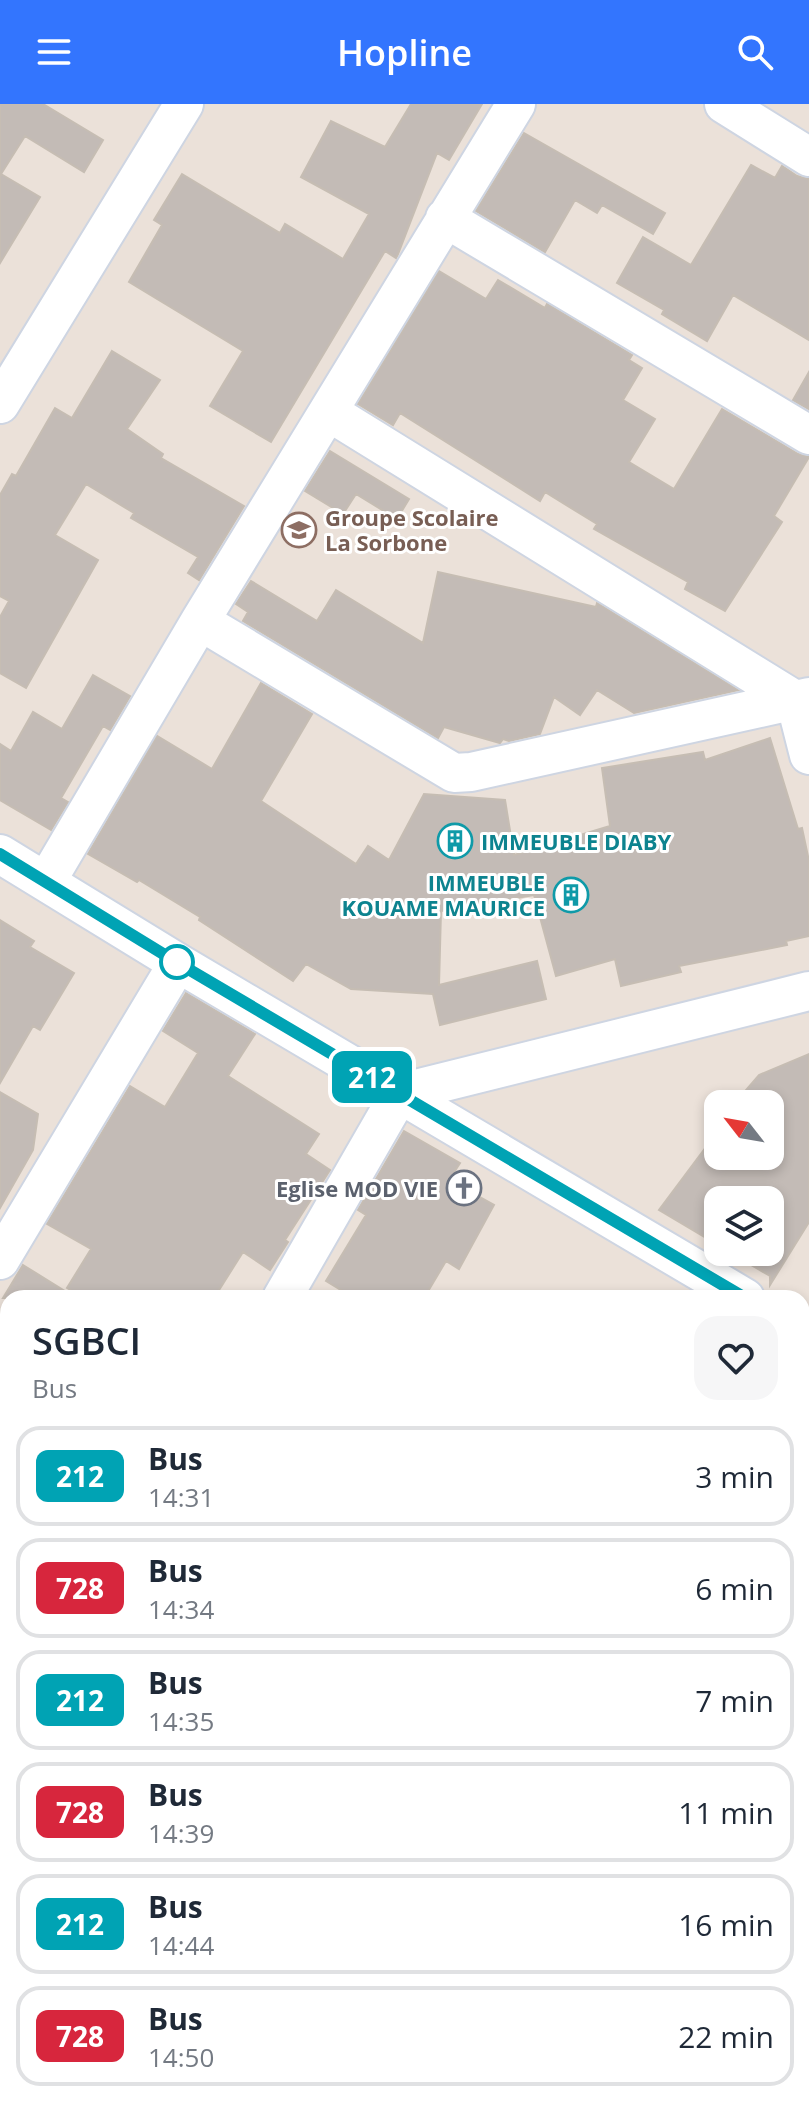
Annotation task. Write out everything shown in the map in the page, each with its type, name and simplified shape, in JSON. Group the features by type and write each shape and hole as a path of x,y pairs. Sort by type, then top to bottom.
{"street":[{"path":"0,404 184,104"},
{"path":"46,882 200,621 516,104"},
{"path":"724,104 809,157"},
{"path":"445,218 809,435"},
{"path":"329,412 802,699"},
{"path":"200,621 454,773 471,772 802,699"},
{"path":"802,699 809,755"},
{"path":"0,854 178,963 732,1290"},
{"path":"0,1260 178,963"},
{"path":"287,1290 400,1093 809,991"}],"building":[{"path":"0,104 43,104 103,140 84,172 25,136 1,174 40,197 0,263"},
{"path":"411,104 482,104 449,160 437,153 396,258 385,251 271,442 210,406 243,351 129,282 162,225 154,220 182,174 280,233 285,224 343,259 369,214 301,177 331,121 385,147"},
{"path":"524,133 665,213 653,234 602,205 597,213 575,200 545,252 476,211"},
{"path":"751,165 775,178 782,166 797,176 809,179 809,340 733,295 707,341 662,314 664,310 617,283 643,237 691,265"},
{"path":"439,271 486,299 498,280 545,308 547,304 632,355 629,360 642,368 623,400 655,419 629,462 674,489 722,409 798,454 809,457 774,516 782,522 725,611 685,589 688,582 594,529 597,524 545,492 540,501 400,413 393,425 358,404"},
{"path":"112,351 160,380 127,429 163,454 161,458 244,506 199,580 188,573 198,557 131,518 134,513 86,484 55,535 98,560 26,688 0,673 0,617 9,601 0,596 0,495 12,474 16,476 55,408 72,418"},
{"path":"809,372 809,409 793,400"},
{"path":"330,451 409,499 397,519 356,494 343,514 305,491"},
{"path":"438,572 596,607 597,603 738,690 634,713 597,690 580,715 554,697 540,734 509,741 503,739 500,743 444,727 438,738 243,621 248,612 236,604 251,581 317,621 336,590 423,643"},
{"path":"93,675 130,696 110,730 103,726 61,798 68,802 51,830 0,800 0,744 11,751 33,712 62,729"},
{"path":"261,683 312,714 261,801 356,864 368,846 389,860 424,794 505,800 514,855 610,826 602,768 703,752 705,760 770,738 798,829 802,828 809,861 809,936 786,941 787,945 679,966 681,972 621,986 615,959 556,976 534,895 441,911 439,985 537,961 546,999 440,1025 433,994 351,989 306,964 293,981 199,920 200,917 88,854 157,736 212,769"},
{"path":"0,920 34,941 30,947 74,973 40,1030 33,1026 0,1083"},
{"path":"186,993 255,1034 228,1076 319,1134 306,1154 330,1170 285,1240 288,1242 270,1270 243,1252 219,1290 70,1290 67,1288 91,1249 47,1224 130,1086 165,1107 198,1053 163,1031"},
{"path":"809,1054 809,1222 784,1262 784,1186 704,1186 704,1237 659,1210 704,1150 704,1170 784,1170 784,1090 746,1090 759,1075"},
{"path":"0,1092 38,1114 33,1150 0,1208"},
{"path":"404,1131 460,1163 449,1180 494,1205 459,1269 446,1261 429,1290 341,1290 326,1281 366,1215 358,1210"},
{"path":"23,1265 63,1290 8,1290"},
{"path":"753,1266 782,1266 770,1285 770,1276"}],"bus line":[{"name":"212","path":"0,854 178,963 732,1290"}],"place":[{"name":"Groupe Scolaire La Sorbone","path":"299,530"},
{"name":"IMMEUBLE DIABY","path":"455,841"},
{"name":"IMMEUBLE KOUAME MAURICE","path":"571,895"},
{"name":"Eglise MOD VIE","path":"464,1188"}]}
